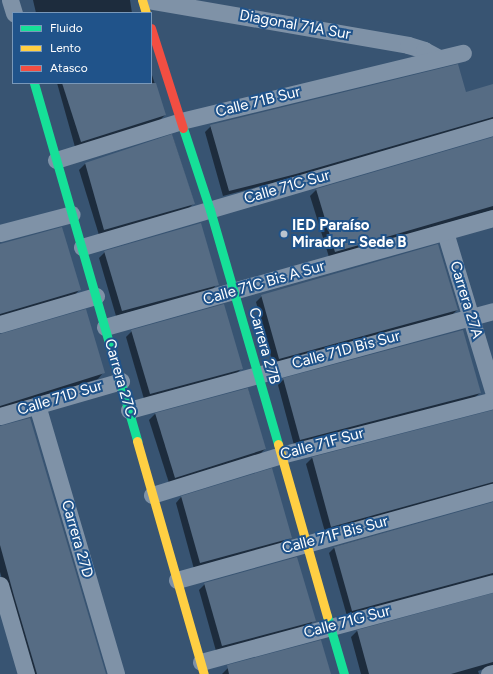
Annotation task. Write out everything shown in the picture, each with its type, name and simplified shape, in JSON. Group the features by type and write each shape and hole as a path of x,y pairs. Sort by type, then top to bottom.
{"street":[{"path":"10,0 14,12"},
{"path":"142,0 146,12"},
{"name":"Diagonal 71A Sur","path":"148,0 408,45 424,50 440,58"},
{"name":"Carrera 27B","path":"152,35 210,210 344,674"},
{"name":"Calle 71B Sur","path":"56,160 181,121 463,53"},
{"name":"Carrera 27C","path":"34,84 121,380 152,496 202,668"},
{"name":"Calle 71C Sur","path":"82,247 493,127"},
{"path":"0,232 72,214"},
{"name":"Calle 71C Bis A Sur","path":"105,328 493,218"},
{"name":"Carrera 27A","path":"445,232 493,391"},
{"path":"0,324 96,296"},
{"name":"Calle 71D Bis Sur","path":"129,410 493,311"},
{"name":"Calle 71D Sur","path":"0,416 121,380"},
{"name":"Calle 71F Sur","path":"152,496 281,455 493,400"},
{"name":"Carrera 27D","path":"37,405 116,674"},
{"name":"Calle 71F Bis Sur","path":"177,580 493,492"},
{"name":"Calle 71G Sur","path":"202,668 330,626 493,583"},
{"path":"0,584 26,674"},
{"path":"489,674 493,673"}],"building":[{"path":"458,64 466,92 493,84 493,117 296,174 229,191 210,125"},
{"path":"156,83 166,115 81,142 62,84"},
{"path":"172,134 195,204 104,230 85,163"},
{"path":"493,137 493,206 335,252 316,189"},
{"path":"201,223 219,285 122,311 104,251"},
{"path":"62,227 81,290 0,314 0,244"},
{"path":"438,244 458,310 279,359 261,295"},
{"path":"224,304 243,369 150,394 131,330"},
{"path":"86,309 105,373 0,406 0,334"},
{"path":"463,330 481,393 300,440 283,378"},
{"path":"248,388 266,449 175,478 155,413"},
{"path":"493,410 493,482 331,527 312,457"},
{"path":"30,418 106,674 37,674 0,545 0,426"},
{"path":"272,468 292,538 200,563 181,496"},
{"path":"493,502 493,573 352,611 334,547"},
{"path":"297,557 316,621 222,646 204,583"},
{"path":"493,593 493,662 451,674 369,674 357,630"},
{"path":"321,640 331,674 229,674 227,665"}],"traffic: fast":[{"path":"34,84 137,441"},
{"path":"183,128 210,210 278,444"},
{"path":"327,616 344,674"}],"traffic: slow":[{"path":"142,0 146,12"},
{"path":"137,441 204,674"},
{"path":"278,444 327,616"}],"traffic: jam":[{"path":"152,31 183,128"}],"place":[{"name":"IED Paraíso Mirador - Sede B","path":"284,234"}]}
